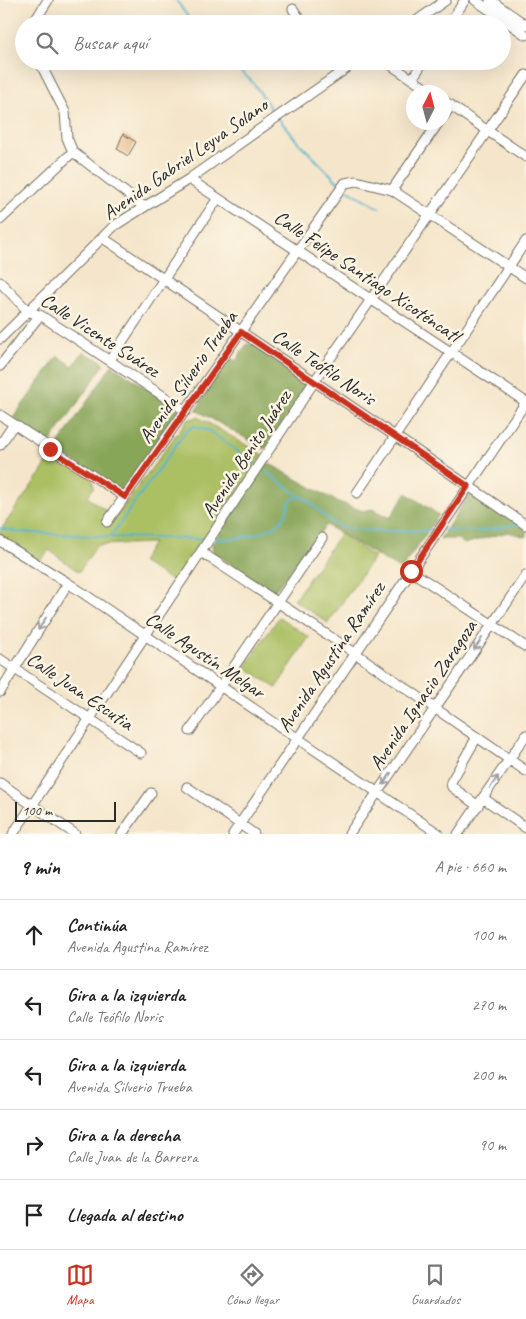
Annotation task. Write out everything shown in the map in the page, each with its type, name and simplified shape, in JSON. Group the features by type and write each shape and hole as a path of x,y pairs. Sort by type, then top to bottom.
{"street":[{"path":"39,15 48,0"},
{"path":"425,15 446,0"},
{"path":"455,15 465,0"},
{"path":"476,0 497,15"},
{"path":"490,0 526,25"},
{"path":"294,9 298,15"},
{"path":"511,24 526,35"},
{"path":"44,70 65,112 67,138 73,152 143,206"},
{"path":"399,70 421,85"},
{"path":"412,79 418,70"},
{"name":"Avenida Gabriel Leyva Solano","path":"0,339 30,312 114,226 143,206 189,179 342,71"},
{"name":"Avenida Benito Juárez","path":"13,834 31,804 314,382 526,75"},
{"path":"451,106 526,157"},
{"path":"433,130 392,190 526,278"},
{"path":"0,220 73,152"},
{"name":"Calle Felipe Santiago Xicoténcatl","path":"189,179 526,402"},
{"name":"Avenida Silverio Trueba","path":"108,522 338,191 345,183 356,181 392,190"},
{"path":"110,360 218,198"},
{"name":"Calle Teófilo Noris","path":"103,238 526,526"},
{"path":"357,493 526,241"},
{"name":"Calle Vicente Suárez","path":"0,282 30,312 40,315 186,411"},
{"path":"0,366 40,315"},
{"name":"Avenida Agustina Ramírez","path":"233,834 526,402"},
{"path":"0,415 125,497"},
{"path":"0,445 14,424"},
{"path":"190,731 322,538"},
{"name":"Calle Agustín Melgar","path":"0,541 68,583 438,834"},
{"path":"201,552 355,653 526,771"},
{"path":"411,571 526,647"},
{"name":"Avenida Ignacio Zaragoza","path":"350,834 491,624 526,576"},
{"path":"0,692 68,583"},
{"name":"Calle Juan Escutia","path":"0,659 141,753"},
{"path":"458,834 526,735"},
{"path":"477,738 451,782 452,787 526,828"},
{"path":"0,783 75,834"},
{"path":"187,787 254,834"},
{"path":"122,834 151,793"}],"green space":[{"path":"247,344 254,345 308,384 265,449 196,410 229,357 236,361"},
{"path":"83,352 100,360 104,365 51,441 45,442 13,418 58,356 73,366"},
{"path":"112,365 180,410 127,489 120,491 55,449"},
{"path":"198,417 263,455 176,583 141,562 153,543 97,545 79,572 49,550 39,562 0,537 0,531 53,455 92,478 94,487 87,497 108,512 102,521 109,526 187,420"},
{"path":"268,463 336,501 363,511 372,509 390,518 406,493 439,515 401,570 326,525 273,593 213,552 212,544"},
{"path":"469,495 479,496 526,527 526,537 508,532 464,544 458,539 440,539"},
{"path":"340,534 374,557 328,623 294,600"},
{"path":"279,617 309,637 276,688 245,667"}],"building":[{"path":"123,134 136,142 128,156 117,149"}],"waterway":[{"path":"176,0 187,15"},
{"path":"238,70 259,91 276,116"},
{"path":"279,119 299,143 341,185"},
{"path":"345,188 379,208"},
{"path":"110,537 186,431 194,426 210,431 255,464"},
{"path":"261,468 299,496"},
{"path":"214,538 242,537 271,528 285,516 290,501 299,496 309,501 330,521 344,527 369,531 434,530"},
{"path":"444,530 480,531 519,524"},
{"path":"0,528 17,532 109,537 207,539"}],"route":[{"path":"50,449 125,497 241,332 468,486 411,571"}]}
